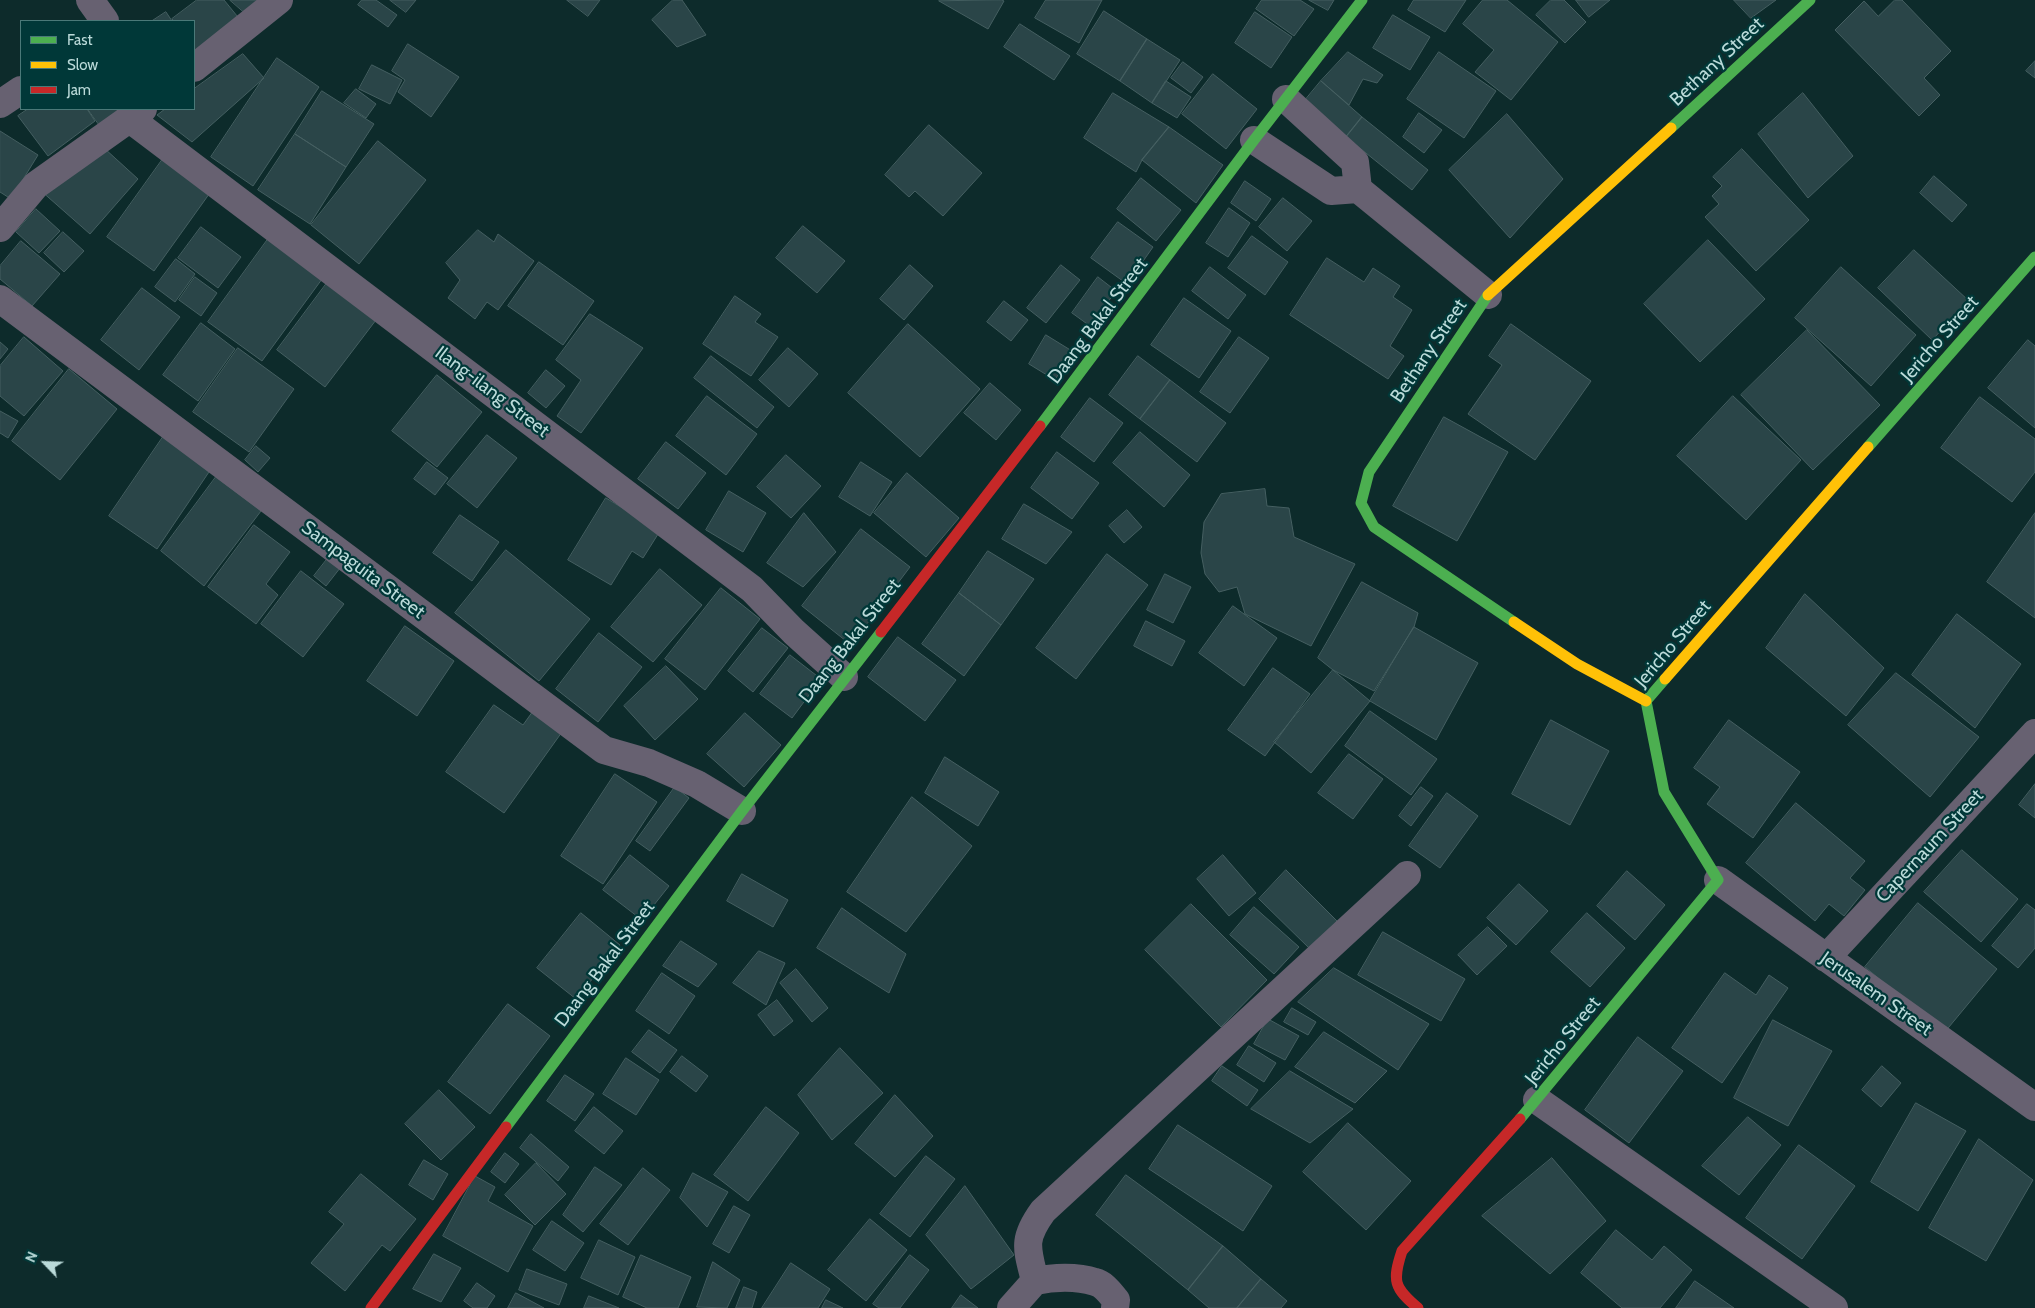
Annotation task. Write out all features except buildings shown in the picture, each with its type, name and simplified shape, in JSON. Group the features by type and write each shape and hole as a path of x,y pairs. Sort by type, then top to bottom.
{"street":[{"path":"90,0 104,20"},
{"path":"195,67 279,0"},
{"name":"Daang Bakal Street","path":"371,1308 742,811 844,677 1070,388 1254,140 1362,0"},
{"name":"Bethany Street","path":"1646,701 1577,664 1374,527 1361,503 1369,472 1488,295 1810,0"},
{"path":"0,104 20,91"},
{"path":"1286,99 1355,162 1358,189"},
{"path":"0,228 36,185 137,114"},
{"name":"Ilang-ilang Street","path":"137,114 752,589 844,677"},
{"path":"1254,140 1331,191 1358,189 1488,295"},
{"name":"Jericho Street","path":"1418,1308 1400,1294 1394,1274 1402,1250 1538,1100 1718,880 1664,792 1646,701 2035,258"},
{"name":"Sampaguita Street","path":"0,299 604,750 657,766 697,784 742,811"},
{"name":"Capernaum Street","path":"1826,958 2035,733"},
{"path":"1034,1281 1027,1249 1030,1230 1042,1211 1407,875"},
{"name":"Jerusalem Street","path":"1718,880 2035,1107"},
{"path":"1538,1100 1834,1308"},
{"path":"1011,1308 1034,1281 1053,1277 1096,1282 1107,1288 1116,1300 1115,1308"}],"traffic: fast":[{"path":"1040,426 1254,140 1362,0"},
{"path":"1671,128 1810,0"},
{"path":"1868,447 2035,257"},
{"path":"1488,295 1369,472 1361,503 1374,527 1514,622"},
{"path":"506,1127 742,811 881,632"},
{"path":"1520,1119 1718,880 1664,792 1646,701 1665,679"}],"traffic: slow":[{"path":"1488,295 1671,128"},
{"path":"1665,679 1868,447"},
{"path":"1514,622 1577,664 1646,701"}],"traffic: jam":[{"path":"881,632 1040,426"},
{"path":"1418,1308 1404,1295 1397,1283 1397,1270 1402,1251 1520,1119"},
{"path":"371,1308 506,1127"}]}
